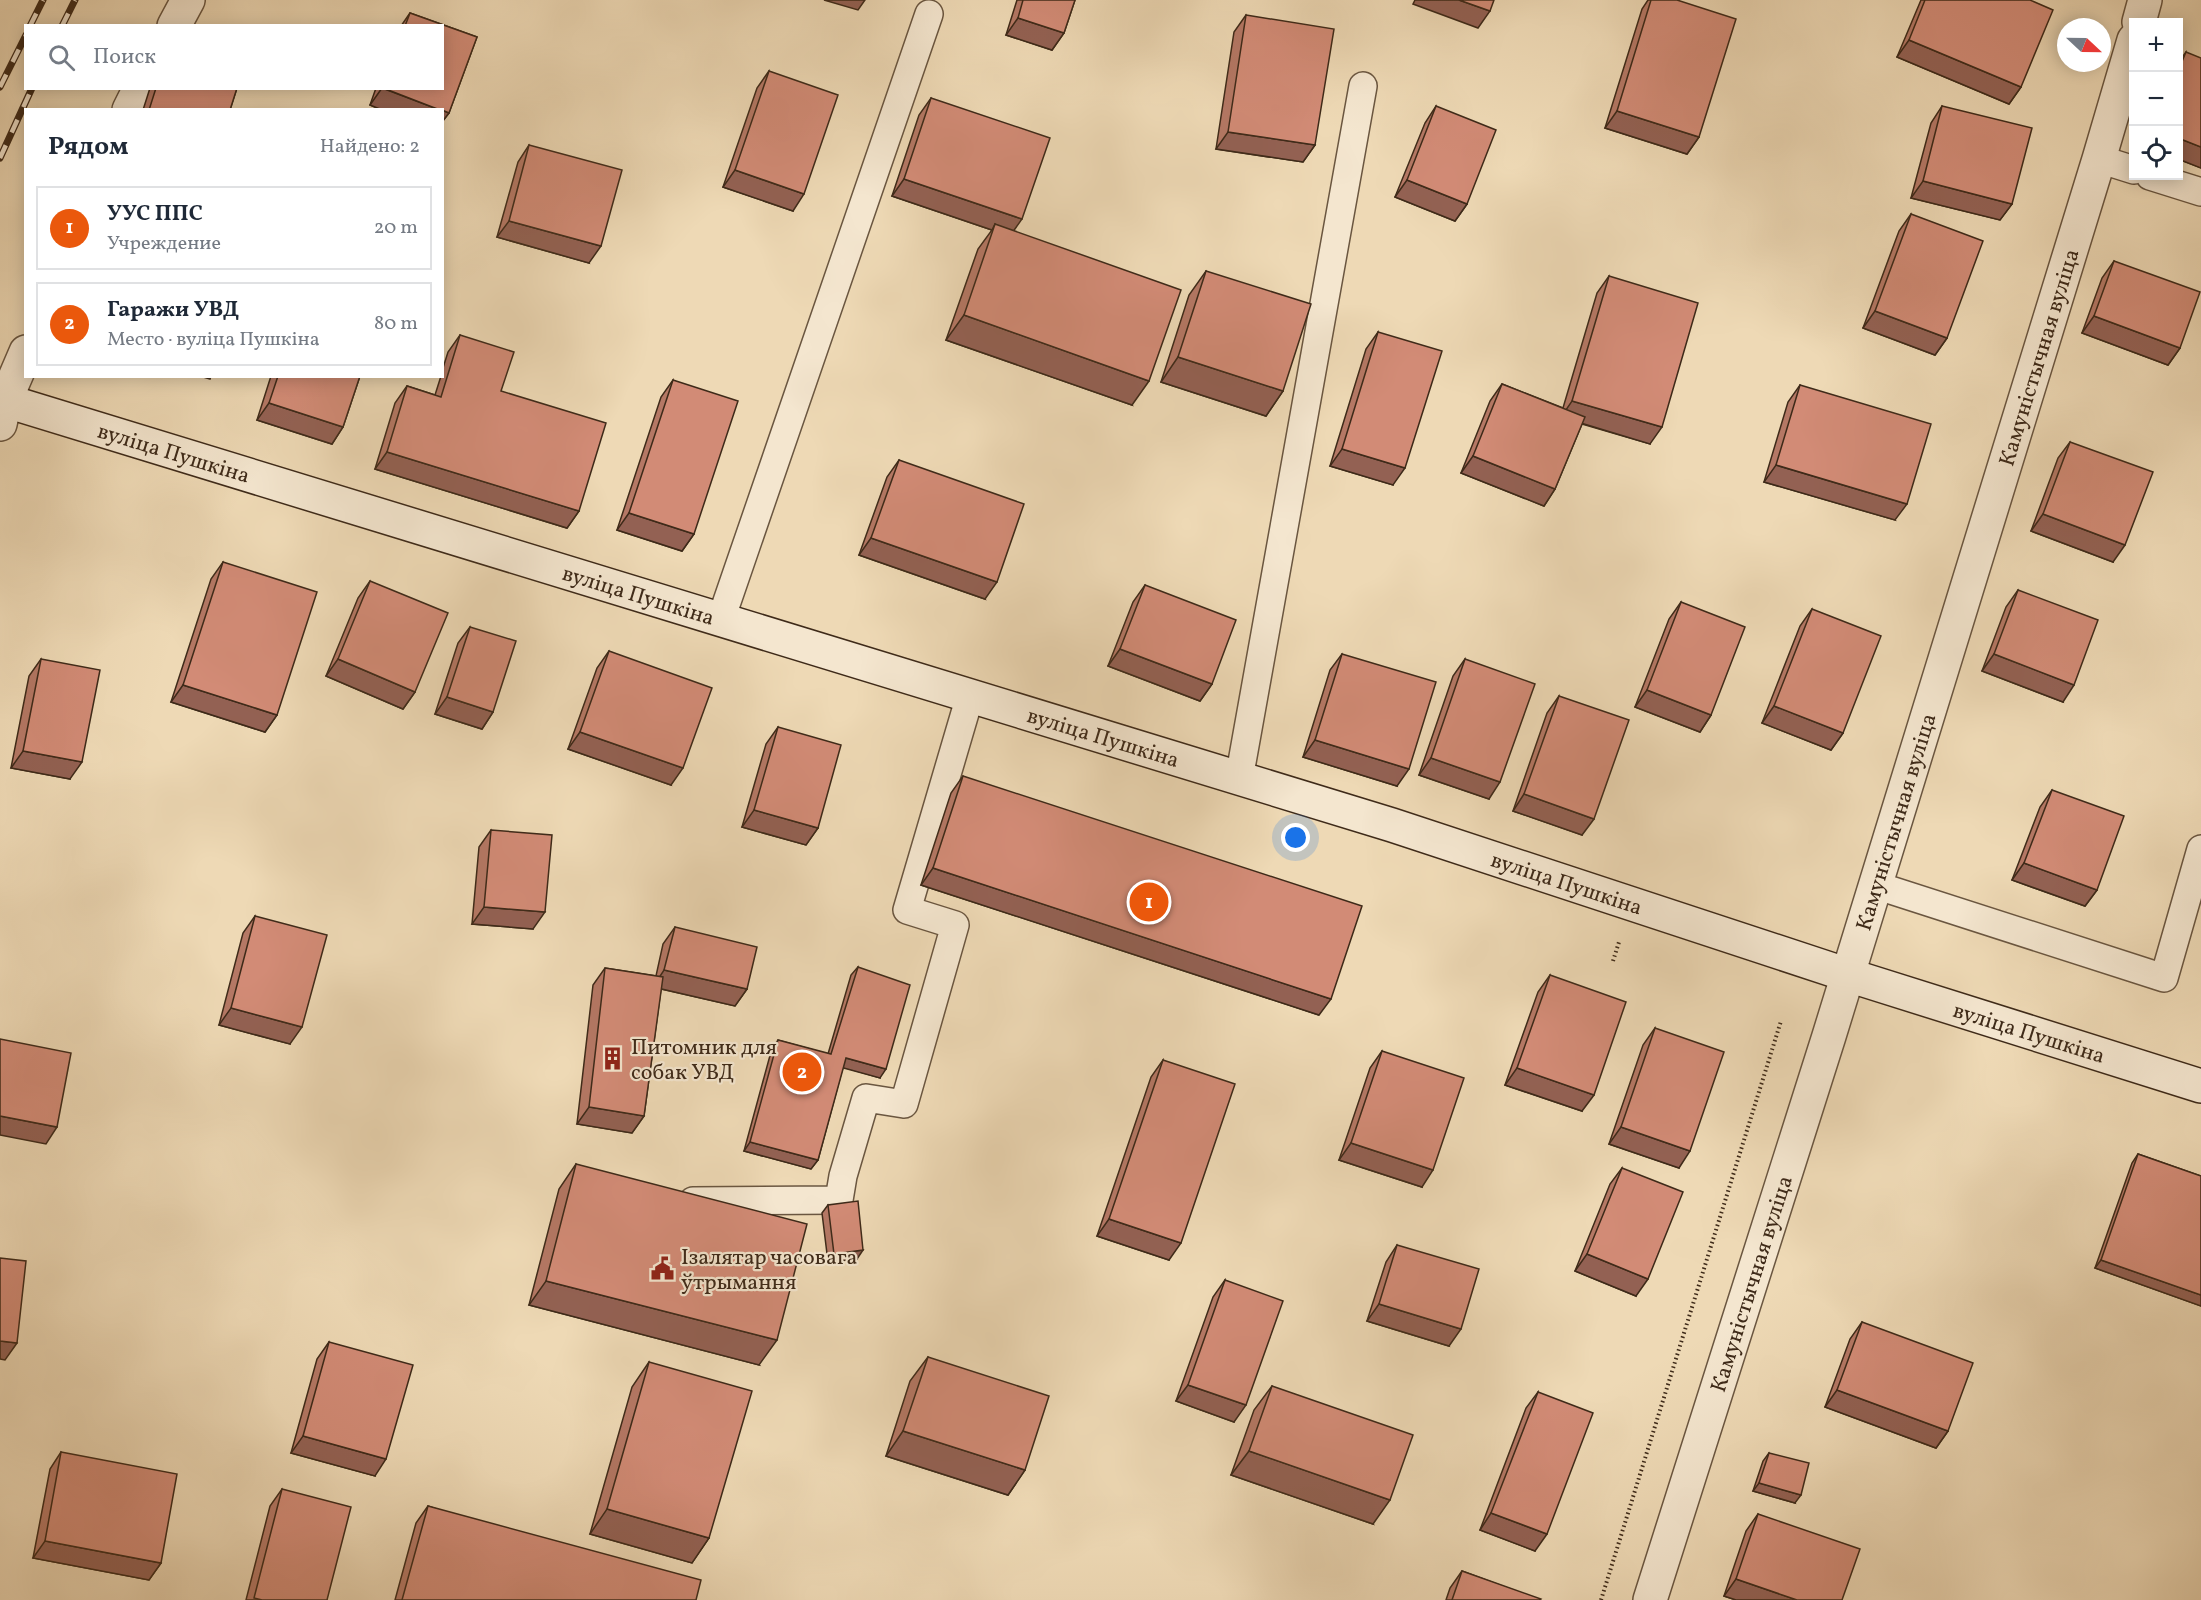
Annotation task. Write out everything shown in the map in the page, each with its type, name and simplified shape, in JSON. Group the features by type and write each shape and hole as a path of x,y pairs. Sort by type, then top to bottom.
{"main road":[{"path":"175,24 188,0"},
{"path":"2140,18 2145,0"},
{"name":"Камуністычная вуліца","path":"1650,1600 1848,975 2099,159 2129,54"},
{"path":"130,108 139,90"},
{"path":"2,408 24,357"},
{"name":"вуліца Пушкіна","path":"2,408 721,619 1392,825 1848,975 2201,1086"}],"lane":[{"path":"721,619 929,14"},
{"path":"1239,779 1364,86"},
{"path":"2099,159 2129,169"},
{"path":"2163,180 2201,192"},
{"path":"693,1201 839,1200 843,1176 866,1098 904,1104 955,925 907,910 970,696"},
{"path":"1875,885 2164,978 2201,849"}],"path":[{"path":"1601,1600 1781,1021"}],"building":[{"path":"1023,0 1075,0 1064,33 1018,18"},
{"path":"1459,0 1494,0 1490,11"},
{"path":"1651,0 1677,0 1736,19 1699,137 1617,111"},
{"path":"1925,0 2030,0 2053,10 2021,87 1909,40"},
{"path":"410,13 441,24 406,24"},
{"path":"1246,15 1334,29 1315,145 1228,132"},
{"path":"444,25 477,37 449,113 444,111 444,108 436,108 388,90 444,90"},
{"path":"2186,52 2201,58 2201,147 2183,140 2183,59"},
{"path":"769,71 838,95 804,194 735,170"},
{"path":"155,90 236,90 231,108 150,108"},
{"path":"931,98 1050,138 1022,219 904,179"},
{"path":"1436,106 1496,130 1467,204 1407,180"},
{"path":"1942,106 2032,128 2012,204 1923,181"},
{"path":"529,145 622,170 601,246 509,221"},
{"path":"1911,214 1983,241 1947,338 1875,311"},
{"path":"995,224 1181,290 1149,381 964,315"},
{"path":"2114,261 2200,292 2180,348 2094,316"},
{"path":"1206,271 1311,304 1283,391 1178,357"},
{"path":"1609,276 1698,303 1662,427 1572,401"},
{"path":"1378,332 1442,351 1405,468 1342,449"},
{"path":"460,335 514,352 501,391 606,423 579,511 387,452 407,386 441,397"},
{"path":"277,378 359,378 343,427 269,403"},
{"path":"673,380 738,401 694,534 629,513"},
{"path":"1502,384 1585,417 1555,489 1473,456"},
{"path":"1800,385 1931,424 1907,504 1776,465"},
{"path":"2070,442 2153,472 2125,545 2043,514"},
{"path":"899,460 1024,504 997,582 871,538"},
{"path":"223,562 317,592 277,715 183,685"},
{"path":"370,581 448,613 415,692 338,659"},
{"path":"1145,585 1236,620 1212,684 1120,649"},
{"path":"2018,590 2098,620 2074,685 1994,654"},
{"path":"1681,602 1745,627 1711,715 1647,690"},
{"path":"1812,609 1881,636 1843,733 1774,706"},
{"path":"470,627 516,641 493,712 447,697"},
{"path":"609,651 712,688 683,768 580,732"},
{"path":"1342,654 1436,682 1409,769 1315,740"},
{"path":"41,659 100,670 82,762 23,751"},
{"path":"1465,659 1535,684 1500,782 1431,758"},
{"path":"1559,696 1629,720 1594,819 1524,794"},
{"path":"778,727 841,745 818,828 754,810"},
{"path":"963,776 1362,906 1331,999 933,868"},
{"path":"2052,790 2124,816 2097,890 2024,863"},
{"path":"491,830 552,835 545,912 484,907"},
{"path":"255,916 327,935 302,1027 231,1008"},
{"path":"675,927 757,947 747,989 664,970"},
{"path":"858,967 910,985 886,1069 846,1058 818,1160 750,1142 778,1040 831,1054"},
{"name":"Питомник для собак УВД","path":"605,968 663,977 644,1116 589,1107"},
{"path":"1550,975 1626,1002 1594,1095 1517,1068"},
{"path":"1655,1028 1724,1052 1690,1151 1621,1127"},
{"path":"0,1039 71,1053 57,1127 0,1116"},
{"path":"1382,1051 1464,1078 1433,1170 1351,1143"},
{"path":"1163,1060 1235,1084 1181,1243 1109,1219"},
{"path":"2138,1154 2201,1176 2201,1295 2101,1260"},
{"path":"576,1164 807,1224 777,1340 546,1281"},
{"path":"1622,1168 1683,1192 1648,1279 1587,1254"},
{"path":"858,1201 863,1250 834,1254 828,1205"},
{"path":"1397,1245 1479,1269 1461,1329 1379,1304"},
{"path":"0,1258 26,1261 17,1343 0,1341"},
{"path":"1225,1280 1283,1301 1246,1405 1188,1385"},
{"path":"1862,1322 1973,1363 1948,1431 1837,1390"},
{"path":"329,1342 413,1365 386,1459 303,1436"},
{"path":"928,1357 1049,1396 1025,1470 903,1431"},
{"path":"649,1362 752,1391 709,1538 607,1509"},
{"path":"1272,1386 1413,1435 1390,1500 1249,1451"},
{"path":"1538,1392 1593,1413 1547,1534 1491,1513"},
{"path":"61,1452 177,1474 161,1563 45,1541"},
{"path":"1769,1453 1809,1463 1801,1495 1759,1483"},
{"path":"282,1489 351,1507 327,1600 254,1598"},
{"path":"428,1506 701,1580 696,1600 402,1600"},
{"path":"1758,1514 1860,1549 1842,1600 1797,1600 1736,1579"},
{"path":"1462,1571 1541,1599 1452,1600"}],"railway":[{"path":"31,24 43,0"},
{"path":"63,24 75,0"},
{"path":"0,87 24,39"},
{"path":"0,158 31,90"}],"place":[{"name":"УУС ППС","path":"1149,902"},
{"name":"Питомник для собак УВД","path":"613,1059"},
{"name":"Гаражи УВД","path":"802,1072"},
{"name":"Ізалятар часовага ўтрымання","path":"663,1269"}]}
